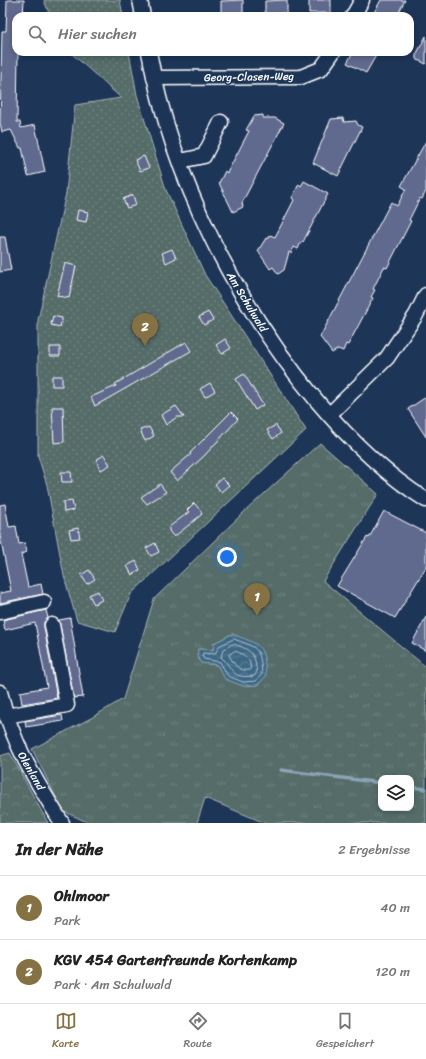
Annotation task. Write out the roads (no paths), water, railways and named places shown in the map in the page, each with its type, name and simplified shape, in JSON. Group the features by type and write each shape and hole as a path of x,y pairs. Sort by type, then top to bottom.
{"street":[{"path":"140,0 142,12"},
{"path":"355,12 362,0"},
{"name":"Am Schulwald","path":"150,56 154,78 180,161 212,240 240,292 287,363 329,415 374,462 426,500"},
{"name":"Georg-Clasen-Weg","path":"154,78 301,77 321,69 330,56"},
{"path":"180,161 204,156 221,122"},
{"path":"329,415 387,358 421,318 426,297"},
{"path":"0,612 44,602"},
{"path":"6,716 67,705 52,625"},
{"name":"Olenland","path":"0,692 6,716 17,745 28,767 62,823"}],"water":[{"path":"232,634 255,644 262,652 266,676 258,685 243,686 225,679 217,665 201,663 197,656 198,649 213,650 214,643"}],"waterway":[{"path":"281,770 378,783"},
{"path":"414,787 426,789"}],"place":[{"name":"KGV 454 Gartenfreunde Kortenkamp","path":"145,346"},
{"name":"Ohlmoor","path":"257,616"}]}
